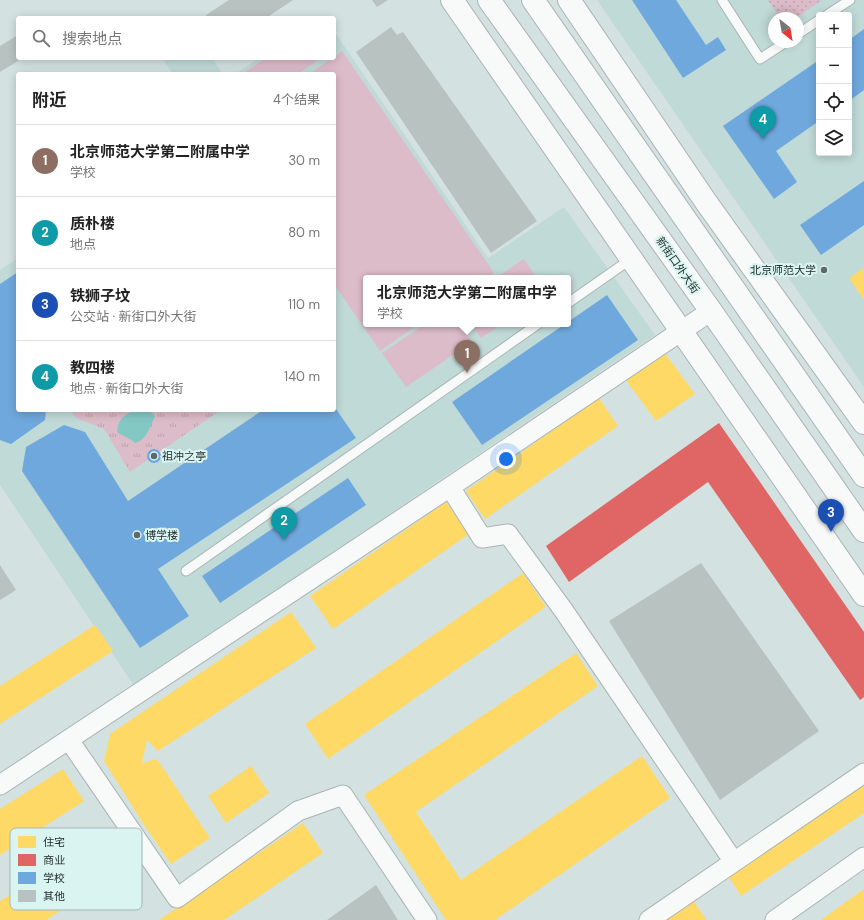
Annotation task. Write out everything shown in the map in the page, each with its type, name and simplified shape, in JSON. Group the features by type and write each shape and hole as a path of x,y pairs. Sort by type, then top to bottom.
{"street":[{"path":"452,0 864,594"},
{"name":"新街口外大街","path":"489,0 711,311 864,531"},
{"path":"533,0 864,476"},
{"path":"569,0 706,202 864,423"},
{"path":"0,785 450,487 711,311"},
{"path":"450,487 482,538 508,534 564,611 734,862"},
{"path":"69,740 129,828"},
{"path":"649,920 864,774"},
{"path":"142,847 177,898 298,811 343,795 427,920"},
{"path":"776,920 864,857"}],"lane":[{"path":"722,0 760,59 777,48"},
{"path":"832,12 850,0"},
{"path":"804,30 816,22"},
{"path":"571,301 631,259"},
{"path":"186,571 534,327"}],"shaded area":[{"name":"北京师范大学","path":"597,0 864,0 864,387"},
{"path":"336,34 488,258 564,207 655,335 134,686 0,485 0,270 16,259 16,412 336,412 336,72 238,72 256,60 336,60"},
{"path":"163,60 213,60 222,72 172,72"}],"green space":[{"path":"768,0 822,0 804,12 776,12"},
{"path":"342,51 494,273 491,275 363,275 363,326 336,287 336,72 312,72 329,60 336,60 336,56"},
{"path":"263,60 318,60 301,72 245,72"},
{"path":"524,259 535,275 500,275"},
{"path":"364,327 415,327 380,351"},
{"path":"421,327 462,327 472,342 406,387 382,353"},
{"path":"473,327 498,327 481,338"},
{"path":"72,412 218,412 130,472 104,429 76,418"}],"water":[{"path":"131,412 150,412 155,416 150,429 145,436 135,443 117,432 120,420"}],"building: 住宅":[{"path":"864,268 864,300 849,278"},
{"path":"664,352 695,394 656,421 625,379"},
{"path":"599,398 618,426 485,519 466,491"},
{"path":"446,502 469,534 333,629 310,596"},
{"path":"523,573 546,607 328,759 305,724"},
{"path":"291,612 316,648 158,751 147,740 142,763 157,759 210,838 171,864 144,825 104,761 110,734"},
{"path":"95,625 113,651 0,724 0,686"},
{"path":"576,653 598,686 416,812 461,880 642,756 670,798 495,920 446,920 364,795"},
{"path":"251,766 269,793 226,823 208,796"},
{"path":"63,769 84,801 42,828 10,828 10,849 0,855 0,809"},
{"path":"864,784 864,813 741,896 728,876"},
{"path":"303,823 323,853 224,920 159,920"},
{"path":"864,889 864,920 821,920"},
{"path":"10,895 10,910 61,910 46,920 0,920 0,901"},
{"path":"692,899 706,919 705,920 662,920"}],"building: 商业":[{"path":"719,423 864,632 864,697 860,700 708,482 569,582 546,546"}],"building: 学校":[{"path":"632,0 676,0 706,45 718,37 726,50 683,78"},
{"path":"864,29 864,90 852,99 852,48 852,38"},
{"path":"816,62 816,123 776,151 797,182 774,199 723,126"},
{"path":"864,181 864,225 821,255 800,225"},
{"path":"16,273 16,412 46,412 45,420 11,444 0,440 0,284"},
{"path":"607,295 638,340 482,445 452,402 561,327 571,327 571,320"},
{"name":"博学楼","path":"336,409 356,438 158,569 189,616 140,648 22,471 26,447 64,425 85,432 128,501 260,412 336,412"},
{"name":"祖冲之亭","path":"151,449 157,449 161,453 161,459 157,463 151,463 147,459 147,453"},
{"path":"348,478 366,505 220,603 202,576"}],"building: 其他":[{"path":"229,0 293,0 269,16 206,15"},
{"path":"372,0 388,0 377,7"},
{"path":"391,27 397,35 403,32 537,221 491,253 356,52"},
{"path":"16,36 16,60 20,60 0,72 0,46"},
{"path":"701,563 819,731 720,800 609,621"},
{"path":"0,565 16,590 0,600"},
{"path":"376,885 398,920 327,920"}],"place":[{"name":"教四楼","path":"763,139"},
{"name":"北京师范大学","path":"824,270"},
{"name":"北京师范大学第二附属中学","path":"467,373"},
{"name":"祖冲之亭","path":"154,456"},
{"name":"铁狮子坟","path":"831,532"},
{"name":"博学楼","path":"137,535"},
{"name":"质朴楼","path":"284,540"}]}
